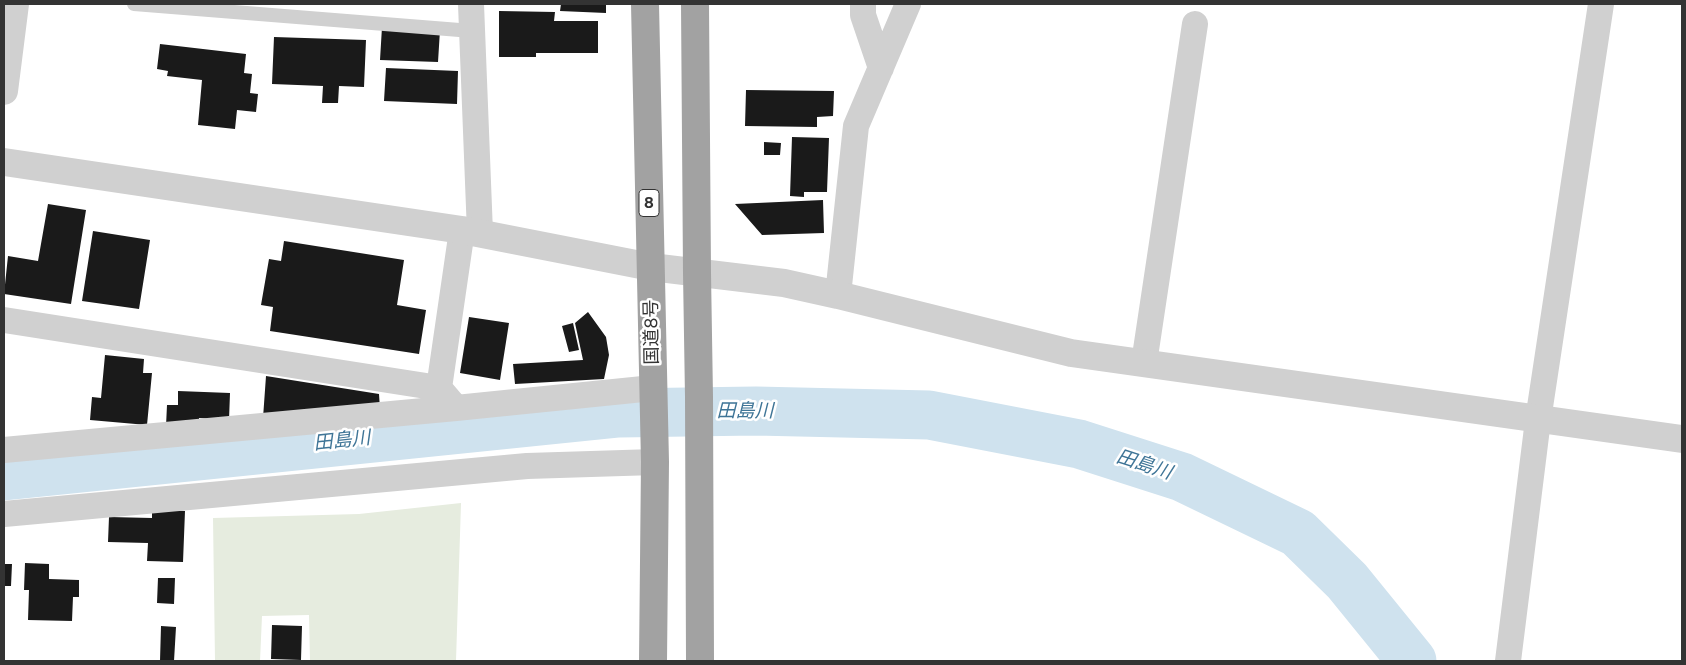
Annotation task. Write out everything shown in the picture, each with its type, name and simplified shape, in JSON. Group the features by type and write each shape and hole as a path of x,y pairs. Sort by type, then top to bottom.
{"highway":[{"name":"国道8号","path":"645,4 654,456 653,661"},
{"path":"695,4 700,661"}],"street":[{"path":"4,91 15,4"},
{"path":"439,388 471,232 471,4"},
{"path":"863,4 862,15 881,68"},
{"path":"838,295 856,126 908,4"},
{"path":"1508,661 1538,420 1601,4"},
{"path":"1144,363 1196,24"},
{"path":"4,162 471,232 650,267 784,283 1071,353 1682,439"},
{"path":"4,320 439,388 456,408"},
{"path":"4,450 456,408 653,395"},
{"path":"4,514 654,456"}],"lane":[{"path":"134,4 472,31"}],"shaded area":[{"path":"461,503 456,661 310,661 309,615 262,616 260,661 215,661 213,518 359,514"}],"building":[{"path":"561,4 606,4 606,13 560,11"},
{"path":"499,11 555,12 554,21 598,21 598,53 536,53 536,57 499,57"},
{"path":"382,27 440,30 438,62 380,60"},
{"path":"274,37 366,40 364,87 339,86 338,103 322,103 323,86 272,84"},
{"path":"160,44 246,54 244,73 252,74 250,93 258,94 256,112 237,110 235,129 198,125 202,80 167,76 168,71 157,69"},
{"path":"386,68 458,71 457,104 384,101"},
{"path":"746,90 834,91 833,116 817,117 817,127 745,126"},
{"path":"792,137 829,138 827,192 804,192 804,197 790,196"},
{"path":"764,142 781,143 780,155 764,155"},
{"path":"823,200 824,233 762,235 735,204"},
{"path":"48,204 86,210 71,304 4,294 8,256 38,261"},
{"path":"93,231 150,240 139,309 82,301"},
{"path":"284,241 404,260 397,305 426,310 419,354 270,331 273,307 261,305 269,259 281,261"},
{"path":"588,312 606,337 609,355 604,379 515,384 513,364 583,360 575,323"},
{"path":"469,317 509,323 500,380 460,373"},
{"path":"573,323 579,350 569,352 562,326"},
{"path":"105,355 144,359 143,373 152,373 147,425 90,420 92,397 101,398"},
{"path":"266,376 379,394 380,409 263,418"},
{"path":"178,391 230,393 229,420 199,418 199,428 166,426 167,405 178,405"},
{"path":"152,509 185,511 183,562 147,561 148,543 108,542 109,517 152,518"},
{"path":"25,563 49,564 49,579 79,580 79,597 73,597 72,621 28,620 29,590 24,590"},
{"path":"4,564 12,564 11,586 4,586"},
{"path":"158,578 175,578 174,604 157,603"},
{"path":"272,625 302,626 301,660 271,659"},
{"path":"161,626 176,627 174,661 160,661"}],"waterway":[{"name":"田島川","path":"4,476 619,413 756,411 929,415 1079,444 1182,477 1298,533 1347,581 1412,661"}]}
